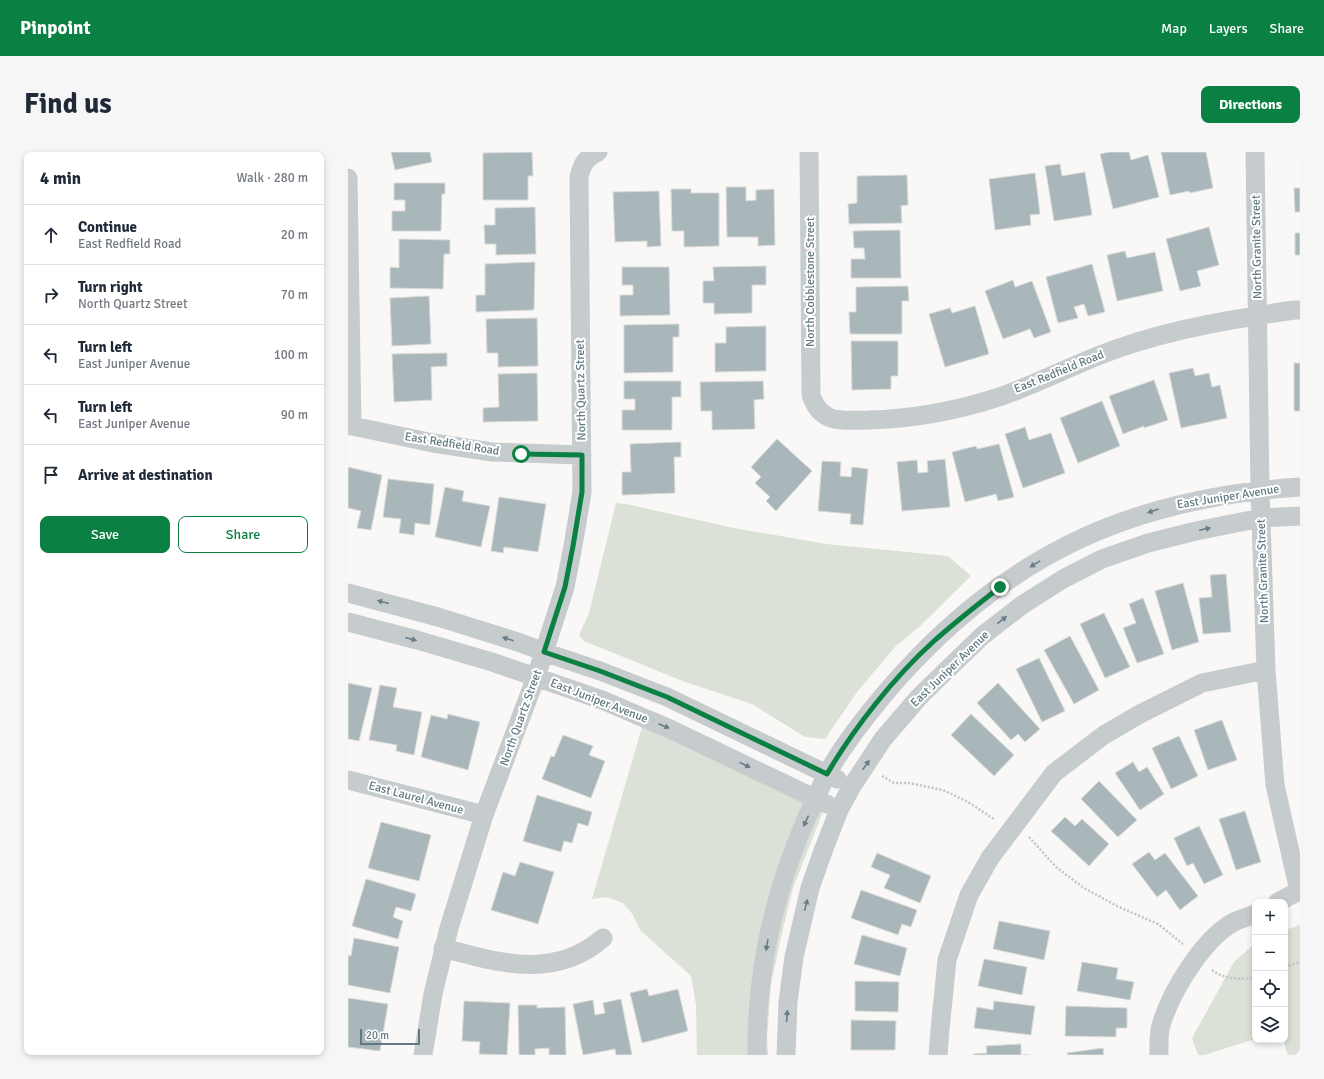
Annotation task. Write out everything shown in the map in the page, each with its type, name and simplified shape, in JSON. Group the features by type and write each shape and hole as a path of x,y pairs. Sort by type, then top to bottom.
{"street":[{"name":"North Cobblestone Street","path":"809,152 810,386 811,395 818,410"},
{"name":"North Granite Street","path":"1255,152 1260,490 1266,670 1275,786 1299,891 1284,899"},
{"name":"North Quartz Street","path":"423,1055 432,994 443,948 484,815 536,677 565,587 573,546 582,492 579,187 581,168 591,156"},
{"path":"348,178 350,425"},
{"name":"East Redfield Road","path":"818,410 825,416 843,420 898,418 944,412 1000,396 1119,348 1198,326 1300,310"},
{"name":"East Redfield Road","path":"350,425 433,443 492,452 582,455"},
{"name":"East Juniper Avenue","path":"821,786 859,726 879,701 933,642 994,591 1037,562 1081,539 1120,523 1161,509 1202,499 1260,490 1300,487"},
{"name":"East Juniper Avenue","path":"845,798 883,739 920,696 982,636 1022,605 1063,580 1102,559 1148,543 1237,522 1261,518 1300,516"},
{"name":"East Juniper Avenue","path":"348,593 438,617 521,643 667,697 821,786 845,798"},
{"name":"East Juniper Avenue","path":"348,622 417,640 536,677 602,700 670,729 821,786 845,798"},
{"path":"938,1055 947,960 968,895 990,858 1054,773 1104,735 1140,714 1202,683 1266,670"},
{"name":"East Laurel Avenue","path":"348,780 484,815"},
{"path":"757,1055 759,1004 765,957 773,914 800,833 821,786"},
{"path":"786,1055 788,1002 794,957 802,922 810,888 845,798"},
{"path":"1160,1055 1159,1046 1161,1023 1173,996 1198,956 1218,934 1232,923 1252,915"},
{"path":"443,948 498,962 533,966 550,964 573,958 593,947 603,938"}],"path":[{"path":"864,768 894,783 943,790 968,802 994,819 1015,823 1056,867 1084,888 1117,906 1158,924 1198,956 1214,972 1229,978 1252,978"},
{"path":"1288,966 1300,962"}],"shaded area":[{"path":"616,503 734,528 826,544 948,556 971,576 920,626 895,647 857,692 825,739 805,737 752,704 685,682 584,641 579,635 589,613"},
{"path":"642,727 826,804 793,888 781,937 771,984 767,1039 768,1055 697,1055 696,1005 691,976 640,930 633,915 623,903 606,897 592,899"},
{"path":"1300,925 1300,1055 1288,1055 1284,1043 1288,1043 1288,929"},
{"path":"1252,946 1252,1040 1204,1055 1198,1055 1192,1038 1234,962"}],"building":[{"path":"391,152 430,152 432,162 395,170"},
{"path":"532,152 533,176 528,176 528,200 483,200 483,153"},
{"path":"1110,152 1129,152 1131,160 1148,155 1159,197 1113,209 1100,154"},
{"path":"1161,152 1206,152 1213,188 1190,193 1189,191 1170,195"},
{"path":"1060,164 1062,176 1085,172 1092,215 1054,221 1045,166"},
{"path":"1035,173 1040,214 1030,215 1031,225 995,230 989,179"},
{"path":"907,175 908,205 901,206 902,223 849,224 848,204 857,203 857,176"},
{"path":"394,183 445,183 445,194 442,194 441,231 392,231 392,211 405,211 405,200 394,200"},
{"path":"726,187 746,187 746,201 756,200 756,190 774,189 775,245 758,246 758,237 727,237"},
{"path":"1294,188 1300,188 1300,212 1295,212"},
{"path":"671,189 691,189 691,193 719,193 719,246 684,247 684,231 672,231"},
{"path":"659,191 661,246 647,247 647,241 615,242 613,192"},
{"path":"535,207 536,254 496,255 496,244 485,244 484,225 495,225 495,208"},
{"path":"1209,227 1219,265 1197,271 1201,286 1180,291 1166,239"},
{"path":"900,230 901,278 851,278 851,259 865,259 864,248 854,248 853,231"},
{"path":"1295,233 1300,233 1300,255 1295,255"},
{"path":"399,239 450,240 450,254 444,254 443,289 390,288 390,267 399,268"},
{"path":"1125,251 1127,258 1155,252 1163,291 1117,301 1107,255"},
{"path":"535,262 534,310 476,312 476,295 485,295 485,264"},
{"path":"1092,264 1105,312 1088,316 1084,304 1074,307 1078,318 1058,323 1046,277"},
{"path":"766,266 766,285 752,285 752,313 714,314 714,303 703,303 703,281 714,281 713,267"},
{"path":"622,267 669,267 670,315 620,316 620,295 633,295 633,285 622,285"},
{"path":"1013,280 1015,287 1032,281 1051,332 1034,338 1030,329 1003,339 985,291"},
{"path":"908,286 909,301 902,301 902,334 850,334 849,312 856,312 856,287"},
{"path":"429,296 431,344 392,346 390,298"},
{"path":"975,306 989,354 945,367 929,314 950,308 952,313"},
{"path":"537,318 538,366 498,367 498,353 487,353 486,319"},
{"path":"679,324 679,337 673,337 673,372 624,373 624,325"},
{"path":"766,326 766,371 715,372 715,343 726,343 726,327"},
{"path":"851,341 898,341 898,376 891,376 891,389 852,390"},
{"path":"447,353 447,366 431,367 432,400 394,402 392,354"},
{"path":"1294,363 1300,363 1300,411 1294,411"},
{"path":"1193,368 1195,376 1209,373 1212,387 1220,385 1227,418 1181,428 1169,373"},
{"path":"537,373 538,421 483,422 483,408 499,407 498,374"},
{"path":"1154,380 1168,420 1144,428 1144,426 1123,434 1109,396"},
{"path":"624,381 681,381 681,397 672,397 672,430 622,430 622,410 635,410 635,399 624,399"},
{"path":"763,381 764,399 754,400 755,429 712,430 712,411 701,411 700,382"},
{"path":"1102,401 1120,446 1078,463 1060,418"},
{"path":"1025,427 1029,440 1051,433 1065,473 1023,488 1005,434"},
{"path":"777,439 812,471 776,511 766,501 770,497 755,483 761,477 751,467"},
{"path":"681,442 681,457 674,457 675,493 622,495 622,472 631,472 630,444"},
{"path":"999,444 1014,497 998,501 996,494 965,502 952,452 976,446 977,449"},
{"path":"945,459 950,507 902,511 897,462 917,460 918,473 928,472 927,461"},
{"path":"822,461 841,462 840,476 851,477 852,467 868,469 863,525 850,524 851,514 818,511"},
{"path":"348,467 382,475 371,530 357,528 361,511 348,508"},
{"path":"388,479 434,484 430,525 415,523 414,535 399,533 401,519 383,517"},
{"path":"445,487 464,491 462,501 490,506 481,547 435,537"},
{"path":"499,497 546,504 538,552 504,547 503,553 491,551"},
{"path":"1226,574 1231,632 1203,634 1199,598 1212,597 1210,575"},
{"path":"1183,583 1199,642 1172,650 1155,591"},
{"path":"1143,598 1164,654 1137,663 1123,628 1136,623 1129,604"},
{"path":"1104,613 1130,667 1105,678 1080,624"},
{"path":"1070,636 1099,690 1074,704 1044,650"},
{"path":"1039,658 1065,711 1042,722 1016,669"},
{"path":"348,683 372,688 359,741 348,739"},
{"path":"998,683 1040,729 1025,742 1018,734 1011,740 977,703"},
{"path":"380,685 397,688 393,707 422,712 414,755 396,751 397,745 369,740"},
{"path":"448,714 480,722 468,770 421,757 431,715 447,719"},
{"path":"971,714 1014,755 994,776 951,735"},
{"path":"1222,720 1237,760 1208,770 1194,730"},
{"path":"563,735 593,746 589,755 605,761 591,798 542,779 551,756 554,757"},
{"path":"1179,736 1198,776 1171,789 1152,748"},
{"path":"1133,762 1139,772 1147,767 1164,794 1140,810 1115,773"},
{"path":"1099,781 1137,820 1118,837 1081,799"},
{"path":"537,795 592,812 588,826 578,823 572,843 564,841 561,852 523,841"},
{"path":"1245,811 1261,862 1236,870 1219,819"},
{"path":"1065,817 1075,826 1082,819 1109,844 1089,866 1051,831"},
{"path":"381,822 431,835 419,881 368,868"},
{"path":"1199,826 1223,875 1204,884 1193,863 1187,866 1174,838"},
{"path":"1149,852 1155,860 1165,853 1198,896 1180,910 1166,890 1157,897 1132,864"},
{"path":"877,853 931,876 920,903 884,888 890,875 871,867"},
{"path":"520,862 554,872 538,924 491,910 503,872 515,876"},
{"path":"366,879 416,894 411,911 396,907 393,917 403,921 398,939 352,926"},
{"path":"861,890 917,910 911,927 902,924 898,935 851,918"},
{"path":"999,921 1050,931 1044,960 993,949"},
{"path":"862,935 907,948 900,976 854,964"},
{"path":"354,938 399,947 390,993 348,985 348,955 351,956"},
{"path":"984,959 1027,967 1022,995 978,986"},
{"path":"1082,962 1118,968 1116,979 1134,982 1130,1000 1077,991"},
{"path":"855,981 899,982 898,1012 855,1011"},
{"path":"647,989 649,996 678,989 688,1031 642,1043 630,993"},
{"path":"348,998 388,1004 380,1051 348,1047"},
{"path":"621,999 632,1055 616,1055 615,1049 583,1055 573,1004 593,1000 595,1015 605,1013 603,1003"},
{"path":"464,1001 510,1003 507,1055 479,1054 480,1042 462,1041"},
{"path":"994,1001 1035,1006 1031,1035 974,1028 977,1007 993,1010"},
{"path":"518,1005 537,1005 537,1008 565,1007 566,1055 549,1055 549,1048 535,1049 535,1055 519,1055"},
{"path":"1066,1006 1127,1008 1127,1028 1116,1028 1116,1037 1065,1036"},
{"path":"851,1020 896,1021 895,1050 851,1050"},
{"path":"1021,1044 1021,1055 973,1055 987,1053 986,1046"},
{"path":"1103,1048 1104,1055 1068,1055 1067,1053"}],"route":[{"path":"521,454 582,455 582,492 573,546 565,587 544,652 600,671 667,697 827,774 837,756 859,726 900,676 933,642 1000,587"}]}
